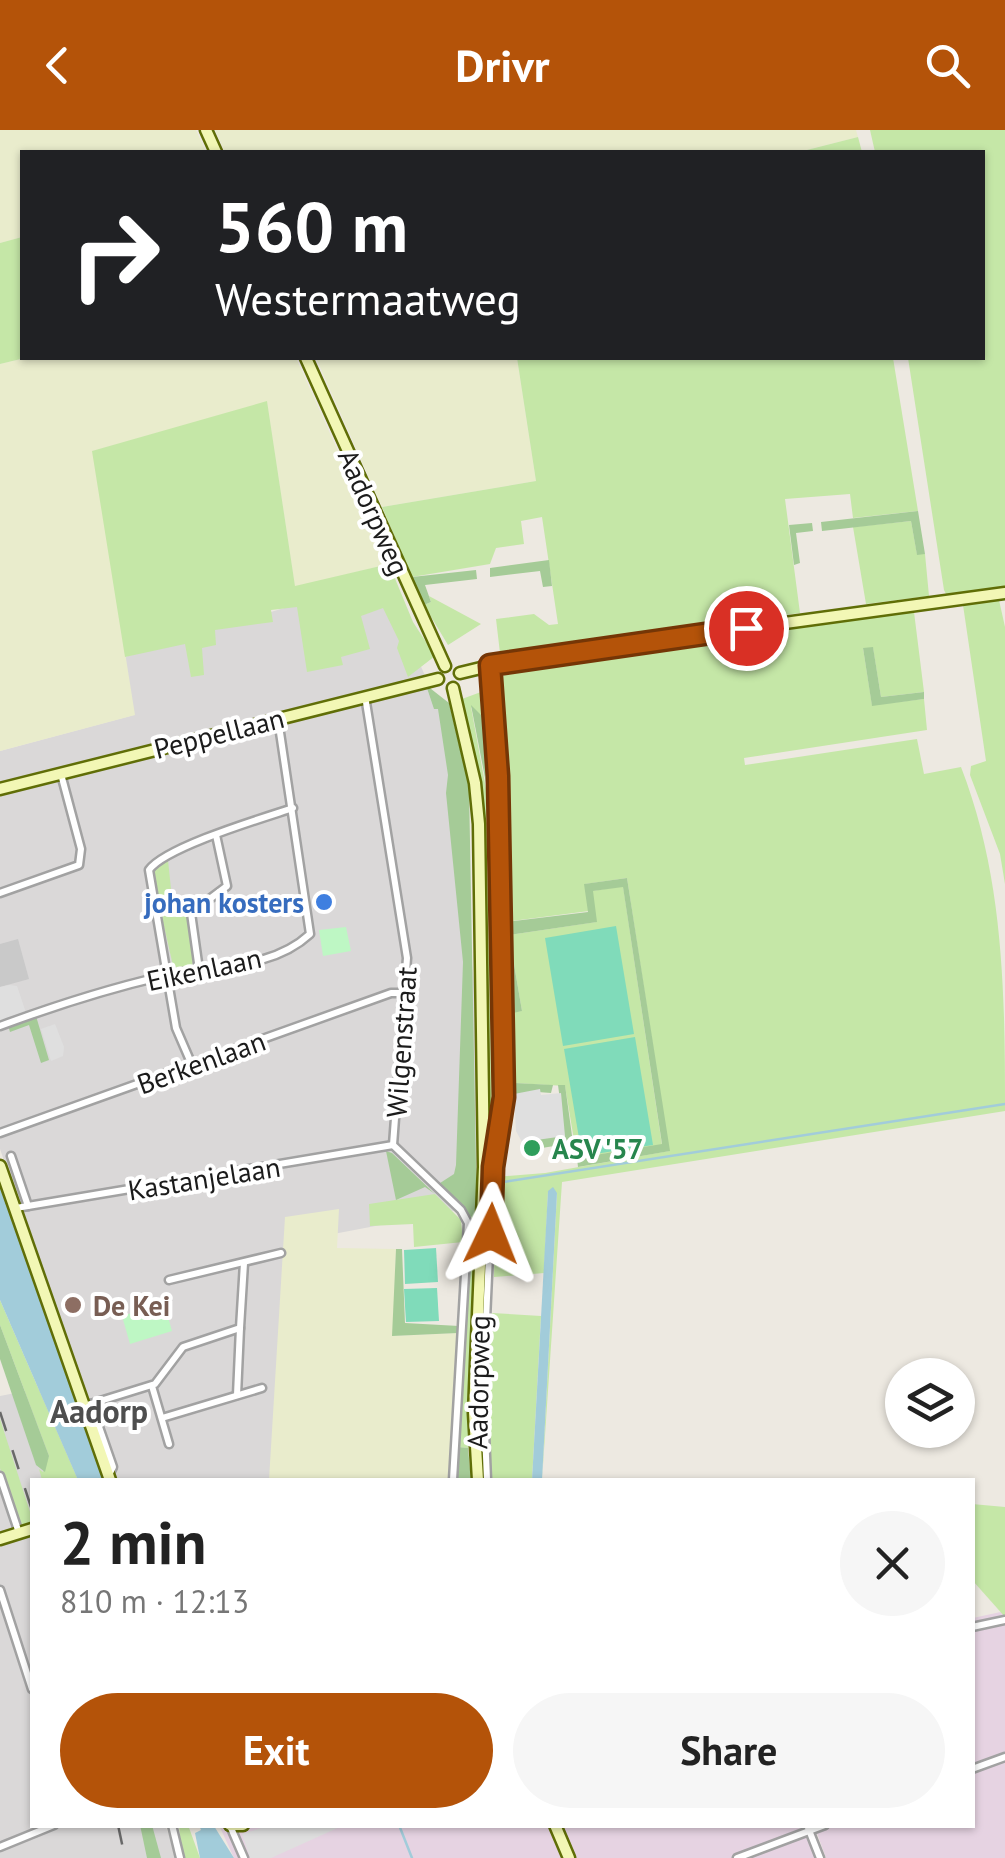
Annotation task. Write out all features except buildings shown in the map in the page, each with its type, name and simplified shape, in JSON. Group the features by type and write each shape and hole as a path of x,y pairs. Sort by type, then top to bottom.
{"street":[{"name":"Aadorpweg","path":"307,360 445,666"},
{"path":"460,673 453,688 444,687 438,679 445,666 460,673 490,665 1005,592"},
{"path":"487,1478 482,1385 493,1167 504,1097 498,776 490,665"},
{"name":"Peppellaan","path":"0,790 365,694 438,679"},
{"name":"Aadorpweg","path":"453,688 475,783 480,837 484,1166 474,1413 478,1478"},
{"name":"Wilgenstraat","path":"365,694 408,958 402,993 392,1146 464,1214 468,1240 454,1478"},
{"name":"Eikenlaan","path":"0,1026 59,1002 166,975 257,962 310,934 278,717"},
{"path":"0,893 80,865 81,850 61,773"},
{"path":"192,1065 176,1028 149,870 158,861 216,835 293,808"},
{"path":"199,970 190,913 226,886 228,878 216,835"},
{"name":"Berkenlaan","path":"0,1133 402,993"},
{"name":"Kastanjelaan","path":"14,1208 392,1146"},
{"path":"11,1156 28,1206"},
{"path":"0,1166 88,1405 110,1478"},
{"path":"169,1280 281,1253"},
{"path":"237,1395 244,1262"},
{"path":"88,1405 152,1386 183,1347 240,1328"},
{"path":"152,1386 169,1444"},
{"path":"162,1418 262,1388"},
{"path":"0,1476 19,1532"},
{"path":"0,1539 30,1529"},
{"path":"0,1590 30,1683"},
{"path":"975,1626 1005,1620"},
{"path":"975,1768 1005,1757"},
{"path":"0,1847 47,1828"},
{"path":"173,1828 180,1858"},
{"path":"236,1828 244,1858"},
{"path":"556,1828 563,1857"},
{"path":"737,1858 808,1828 820,1858"}],"shaded area":[{"path":"381,578 446,722 480,1038 484,1209 454,1211 302,1240 282,1478 30,1478 30,1828 166,1828 178,1858 0,1858 0,1396 41,1388 69,1349 0,1149 0,751 134,715 125,657"},
{"path":"18,939 29,979 0,987 0,944"},
{"path":"17,986 26,1013 0,1021 0,987"},
{"path":"55,1024 64,1047 63,1056 51,1061 41,1029"},
{"path":"540,1089 541,1095 561,1093 565,1136 522,1142 516,1131 514,1094"},
{"path":"1005,1611 1005,1858 826,1858 815,1828 975,1828 975,1618"},
{"path":"220,1828 807,1828 818,1858 234,1858"},
{"path":"261,1828 338,1828 271,1858 250,1858 242,1834"}],"green space":[{"path":"0,130 196,130 205,150 20,150 20,238 0,243"},
{"path":"215,130 856,130 858,137 807,150 224,150"},
{"path":"870,130 1005,130 1005,586 946,594 944,590 908,360 985,360 985,150 875,150"},
{"path":"858,137 861,150 807,150"},
{"path":"20,238 20,359 0,364 0,243"},
{"path":"20,359 297,360 389,564 295,587 267,402 93,451 135,715 0,751 0,364"},
{"path":"317,360 517,360 536,481 382,507"},
{"path":"517,360 893,360 918,511 853,518 850,494 785,499 800,613 500,653 496,619 534,614 549,625 558,624 542,517 521,521 524,544 496,548 490,564 412,577 382,507 536,481"},
{"path":"267,401 295,586 389,564 413,622 435,656 408,677 397,648 399,641 383,608 361,616 370,649 341,657 343,665 307,672 297,607 271,610 273,622 215,630 216,645 202,648 204,675 191,677 185,644 125,657 92,451"},
{"path":"918,511 925,554 917,555 911,521 822,531 821,522"},
{"path":"911,521 917,554 925,554 929,596 866,604 853,527"},
{"path":"812,523 813,531 796,533 800,563 794,565 789,525"},
{"path":"549,560 552,586 543,587 540,571 490,577 490,568"},
{"path":"476,570 477,579 425,585 431,602 424,605 412,577"},
{"path":"429,596 481,624 448,645 424,605 431,602"},
{"path":"999,600 1005,627 1005,884 1000,854 970,775 971,766 986,761 963,605"},
{"path":"914,612 924,692 881,697 873,648 863,648 872,705 924,699 927,730 744,758 745,765 917,739 924,774 961,767 986,851 994,894 1004,1024 1005,1111 562,1182 542,1478 557,1193 548,1191 544,1273 494,1277 496,1177 545,1173 669,1151 627,878 585,884 589,911 505,922 500,679 513,668"},
{"path":"873,647 881,697 924,692 924,699 872,706 863,648"},
{"path":"426,685 449,703 469,787 477,1219 467,1215 437,1185 454,1174 456,1165 463,962 446,793 448,775 438,709 434,709"},
{"path":"489,689 491,725 471,707 491,816 496,1106 490,1151 485,817 462,699"},
{"path":"471,705 491,725 490,804"},
{"path":"168,860 173,908 188,905 193,960 192,967 174,970 153,878 155,868"},
{"path":"627,878 670,1151 578,1167 577,1158 662,1144 623,887 593,891 597,922 509,935 522,1011 513,1013 515,1083 553,1085 551,1093 538,1092 521,1100 508,1094 505,922 588,912 584,884"},
{"path":"623,886 662,1145 577,1158 565,1086 515,1083 513,1012 522,1011 509,935 596,922 592,891"},
{"path":"616,926 634,1034 563,1046 545,938"},
{"path":"346,927 351,951 323,956 319,930"},
{"path":"36,1016 49,1060 41,1063 29,1025 10,1032 8,1025"},
{"path":"635,1037 653,1145 582,1156 564,1049"},
{"path":"558,1085 565,1085 573,1143 523,1151 525,1141 563,1123"},
{"path":"386,1151 435,1194 425,1187 396,1200"},
{"path":"435,1194 461,1220 463,1242 414,1247 413,1224 370,1226 369,1204"},
{"path":"339,1209 337,1248 396,1249 393,1336 458,1333 450,1478 269,1478 285,1217"},
{"path":"467,1215 477,1219 468,1448 458,1447 472,1230"},
{"path":"436,1248 438,1282 405,1284 404,1250"},
{"path":"396,1249 402,1249 405,1323 459,1326 458,1333 392,1336"},
{"path":"437,1288 439,1321 406,1322 404,1289"},
{"path":"0,1300 77,1478 41,1478 39,1469 43,1472 49,1456 0,1325"},
{"path":"164,1303 172,1331 130,1344 122,1316"},
{"path":"492,1313 541,1316 532,1478 490,1478 487,1408"},
{"path":"0,1325 49,1456 45,1472 36,1465 0,1359"},
{"path":"0,1419 30,1512 30,1524 19,1527 0,1468"},
{"path":"458,1447 468,1448 471,1478 456,1478"},
{"path":"975,1504 1005,1507 1005,1617 975,1583"},
{"path":"141,1828 153,1828 161,1858 147,1858"},
{"path":"179,1828 189,1828 200,1858 182,1858"}],"water":[{"path":"0,1185 102,1478 77,1478 0,1300"},
{"path":"553,1187 557,1193 542,1478 532,1478 548,1191"},
{"path":"215,1828 234,1858 200,1858 195,1833"}],"waterway":[{"path":"497,1183 1005,1104"},
{"path":"400,1828 412,1858"}],"railway":[{"path":"0,1412 30,1504"},
{"path":"119,1828 125,1858"}],"place":[{"name":"johan kosters","path":"324,902"},
{"name":"ASV '57","path":"532,1148"},
{"name":"De Kei","path":"73,1305"}],"district":[{"name":"Aadorp","path":"99,1411"}],"route":[{"path":"491,1234 493,1167 504,1097 498,776 490,665 746,628"}]}
